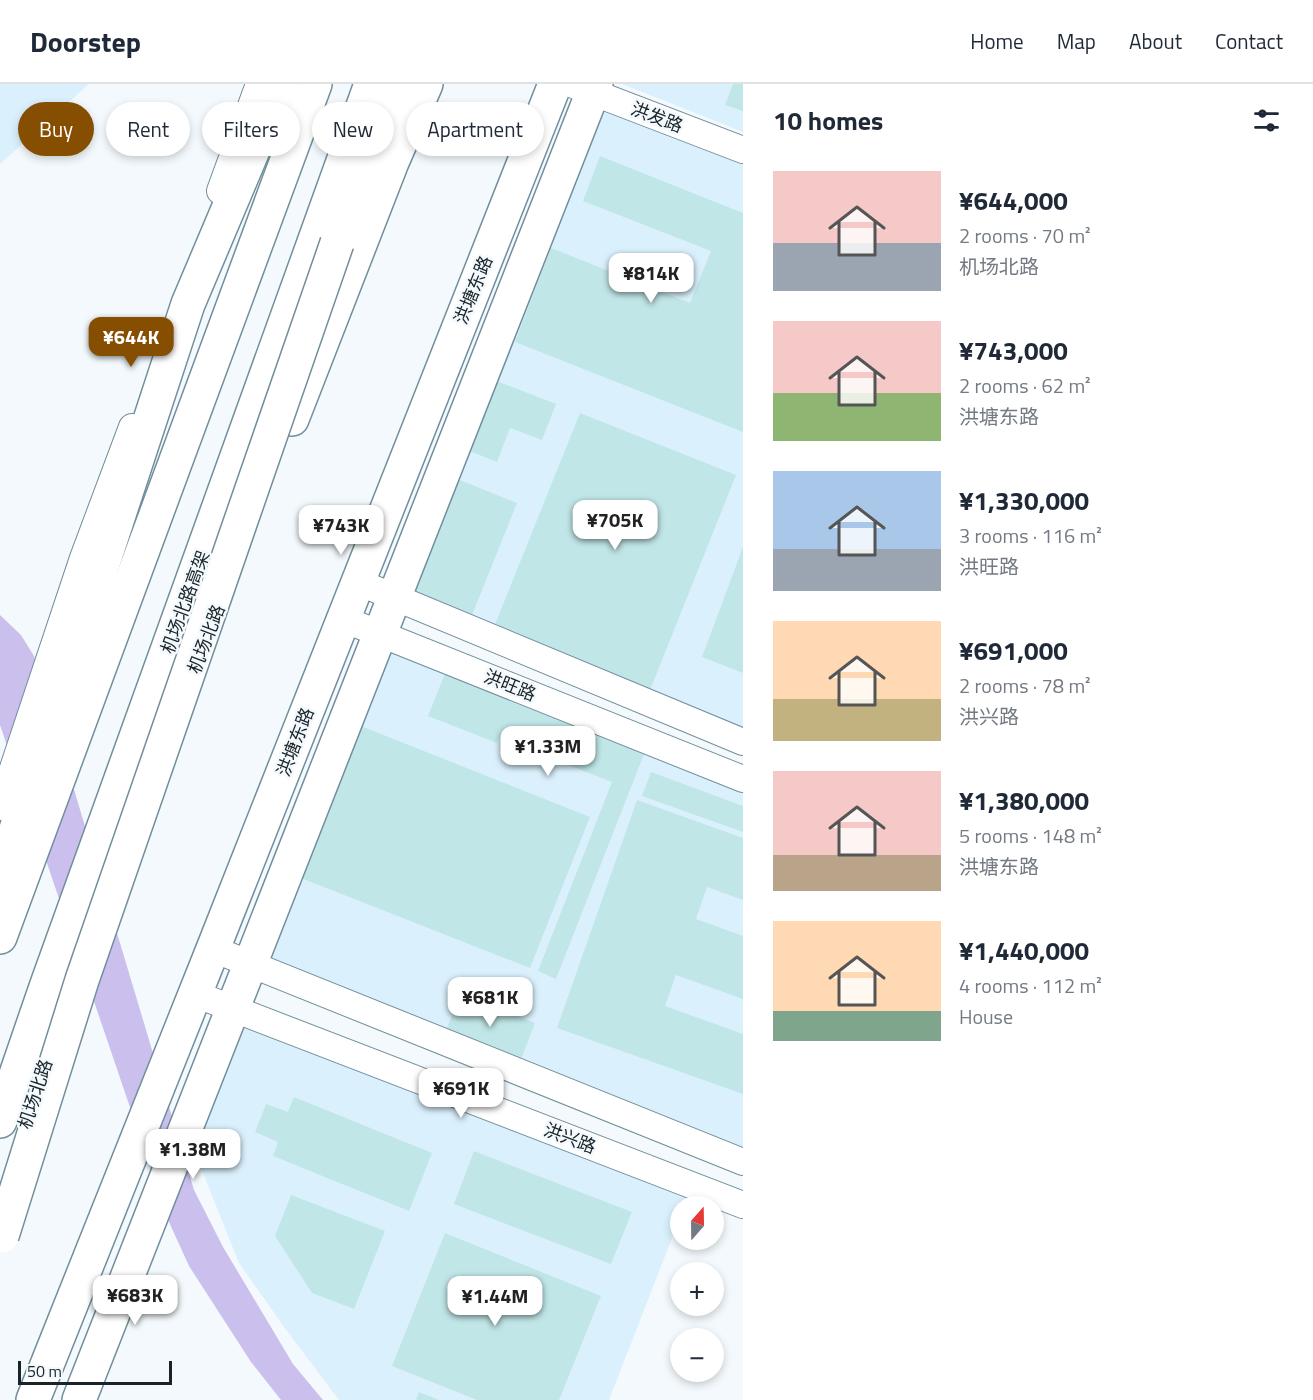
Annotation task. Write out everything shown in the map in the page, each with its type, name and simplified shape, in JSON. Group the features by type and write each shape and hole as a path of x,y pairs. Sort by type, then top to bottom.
{"main road":[{"path":"0,937 13,873 188,304 281,84"},
{"path":"13,873 72,742 315,84"},
{"name":"机场北路高架","path":"0,1051 360,84"},
{"name":"机场北路高架","path":"0,1121 54,964 371,84"},
{"path":"1,1239 82,980 156,765 328,266 399,84"},
{"name":"机场北路","path":"0,1199 52,1042 104,898 392,162 426,84"},
{"name":"洪塘东路","path":"33,1400 555,84"},
{"path":"79,1400 394,597 587,87"}],"street":[{"path":"1,804 83,558 259,84"},
{"name":"洪发路","path":"587,87 743,150"},
{"name":"洪旺路","path":"358,582 743,742"},
{"name":"洪旺路","path":"344,618 743,779"},
{"path":"213,949 743,1162"},
{"name":"洪兴路","path":"195,994 743,1205"}],"shaded area":[{"path":"0,84 89,84 69,102 18,102 18,148 0,164"},
{"path":"622,84 743,84 743,132"},
{"path":"596,106 743,163 743,736 399,595"},
{"path":"0,615 21,635 34,656 194,1190 223,1247 293,1364 323,1400 281,1400 251,1362 189,1266 169,1222 0,725"},
{"path":"384,641 743,786 743,1155 258,961"},
{"path":"235,1017 690,1192 688,1196 670,1196 670,1243 609,1400 339,1400 239,1263 191,1143"}],"building":[{"path":"733,84 743,84 743,111 725,105"},
{"path":"600,156 743,213 743,432 515,342 551,248 690,303 711,251 583,201"},
{"path":"489,378 556,404 542,440 510,428 497,462 462,448"},
{"path":"580,413 736,475 650,690 494,627"},
{"path":"450,476 517,503 470,620 403,594"},
{"path":"743,547 743,673 702,657"},
{"path":"446,671 515,698 513,702 644,754 556,979 538,971 612,782 499,738 497,743 428,716"},
{"path":"361,726 590,817 530,968 301,878"},
{"path":"651,772 743,806 743,832 642,796"},
{"path":"637,800 743,838 743,900 707,887 696,919 743,936 743,999 676,975 665,1006 743,1034 743,1094 557,1028"},
{"path":"461,993 535,1023 520,1062 445,1033"},
{"path":"294,1097 432,1153 409,1211 273,1156 278,1142 255,1132 266,1104 288,1112"},
{"path":"474,1151 632,1212 611,1264 454,1204"},
{"path":"291,1195 385,1231 354,1309 312,1293 275,1236"},
{"path":"445,1233 601,1296 559,1400 477,1400 392,1366"},
{"path":"419,1392 439,1400 416,1400"}]}
